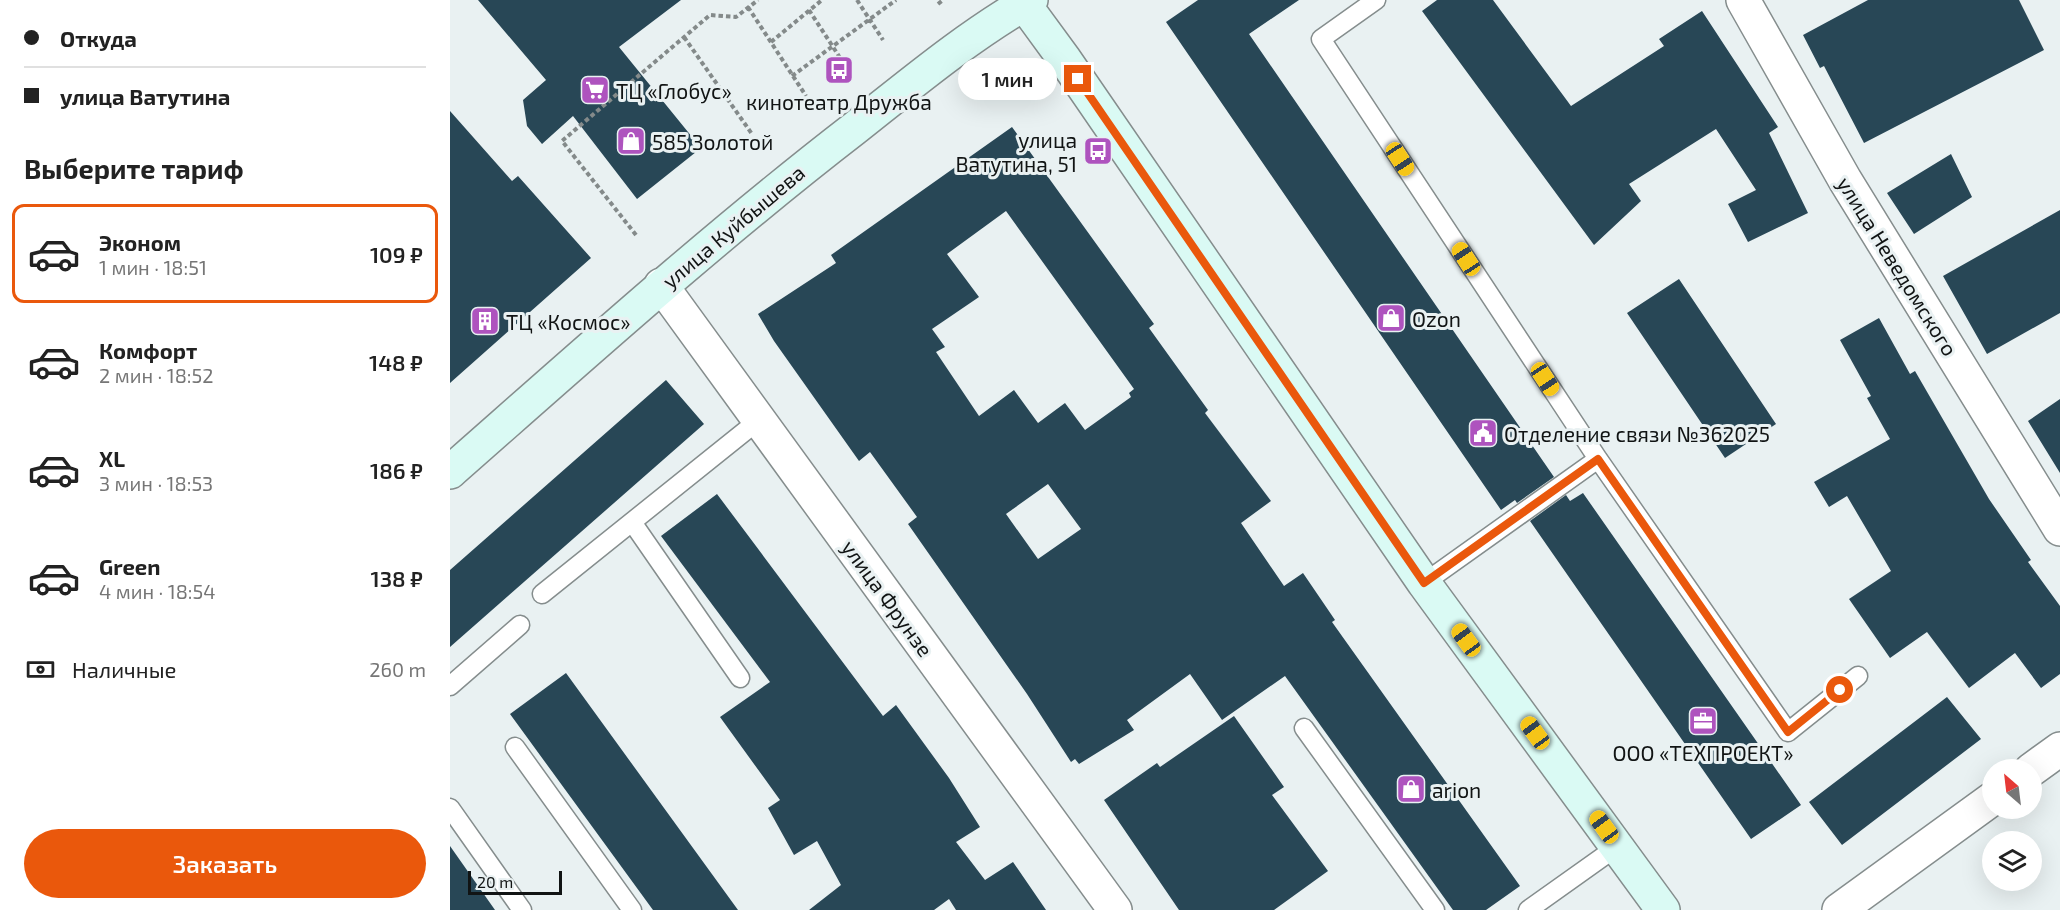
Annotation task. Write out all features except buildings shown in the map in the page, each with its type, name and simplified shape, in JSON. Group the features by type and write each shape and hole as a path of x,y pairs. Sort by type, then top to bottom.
{"main road":[{"name":"улица Куйбышева","path":"450,472 661,285 955,49 1026,1"},
{"path":"1026,1 1424,583 1663,910"}],"street":[{"name":"улица Неведомского","path":"1743,0 1845,180 2060,529"},
{"name":"улица Фрунзе","path":"661,285 1115,910"},
{"path":"2042,762 2060,749"},
{"path":"1839,910 1982,806"}],"lane":[{"path":"1376,0 1321,39 1598,459 1788,732 1858,676"},
{"path":"542,594 759,420"},
{"path":"1424,583 1598,459"},
{"path":"632,522 740,678"},
{"path":"450,686 520,626"},
{"path":"1304,728 1435,910"},
{"path":"515,747 632,910"},
{"path":"450,808 522,910"},
{"path":"1528,910 1617,846"}],"path":[{"path":"636,235 562,141 710,15 736,16 758,0"},
{"path":"771,42 822,0"},
{"path":"857,0 883,40"},
{"path":"792,76 896,0"},
{"path":"938,4 943,0"},
{"path":"748,7 806,96"},
{"path":"809,10 846,67"},
{"path":"684,37 752,134"}],"place":[{"name":"кинотеатр Дружба","path":"839,70"},
{"name":"ТЦ «Глобус»","path":"595,90"},
{"name":"585 Золотой","path":"631,141"},
{"name":"улица Ватутина, 51","path":"1098,151"},
{"name":"Ozon","path":"1391,318"},
{"name":"ТЦ «Космос»","path":"485,321"},
{"name":"Отделение связи №362025","path":"1483,433"},
{"name":"ООО «ТЕХПРОЕКТ»","path":"1703,721"},
{"name":"arion","path":"1411,789"}],"route":[{"path":"1078,79 1424,583 1598,459 1788,732 1840,690"}]}
